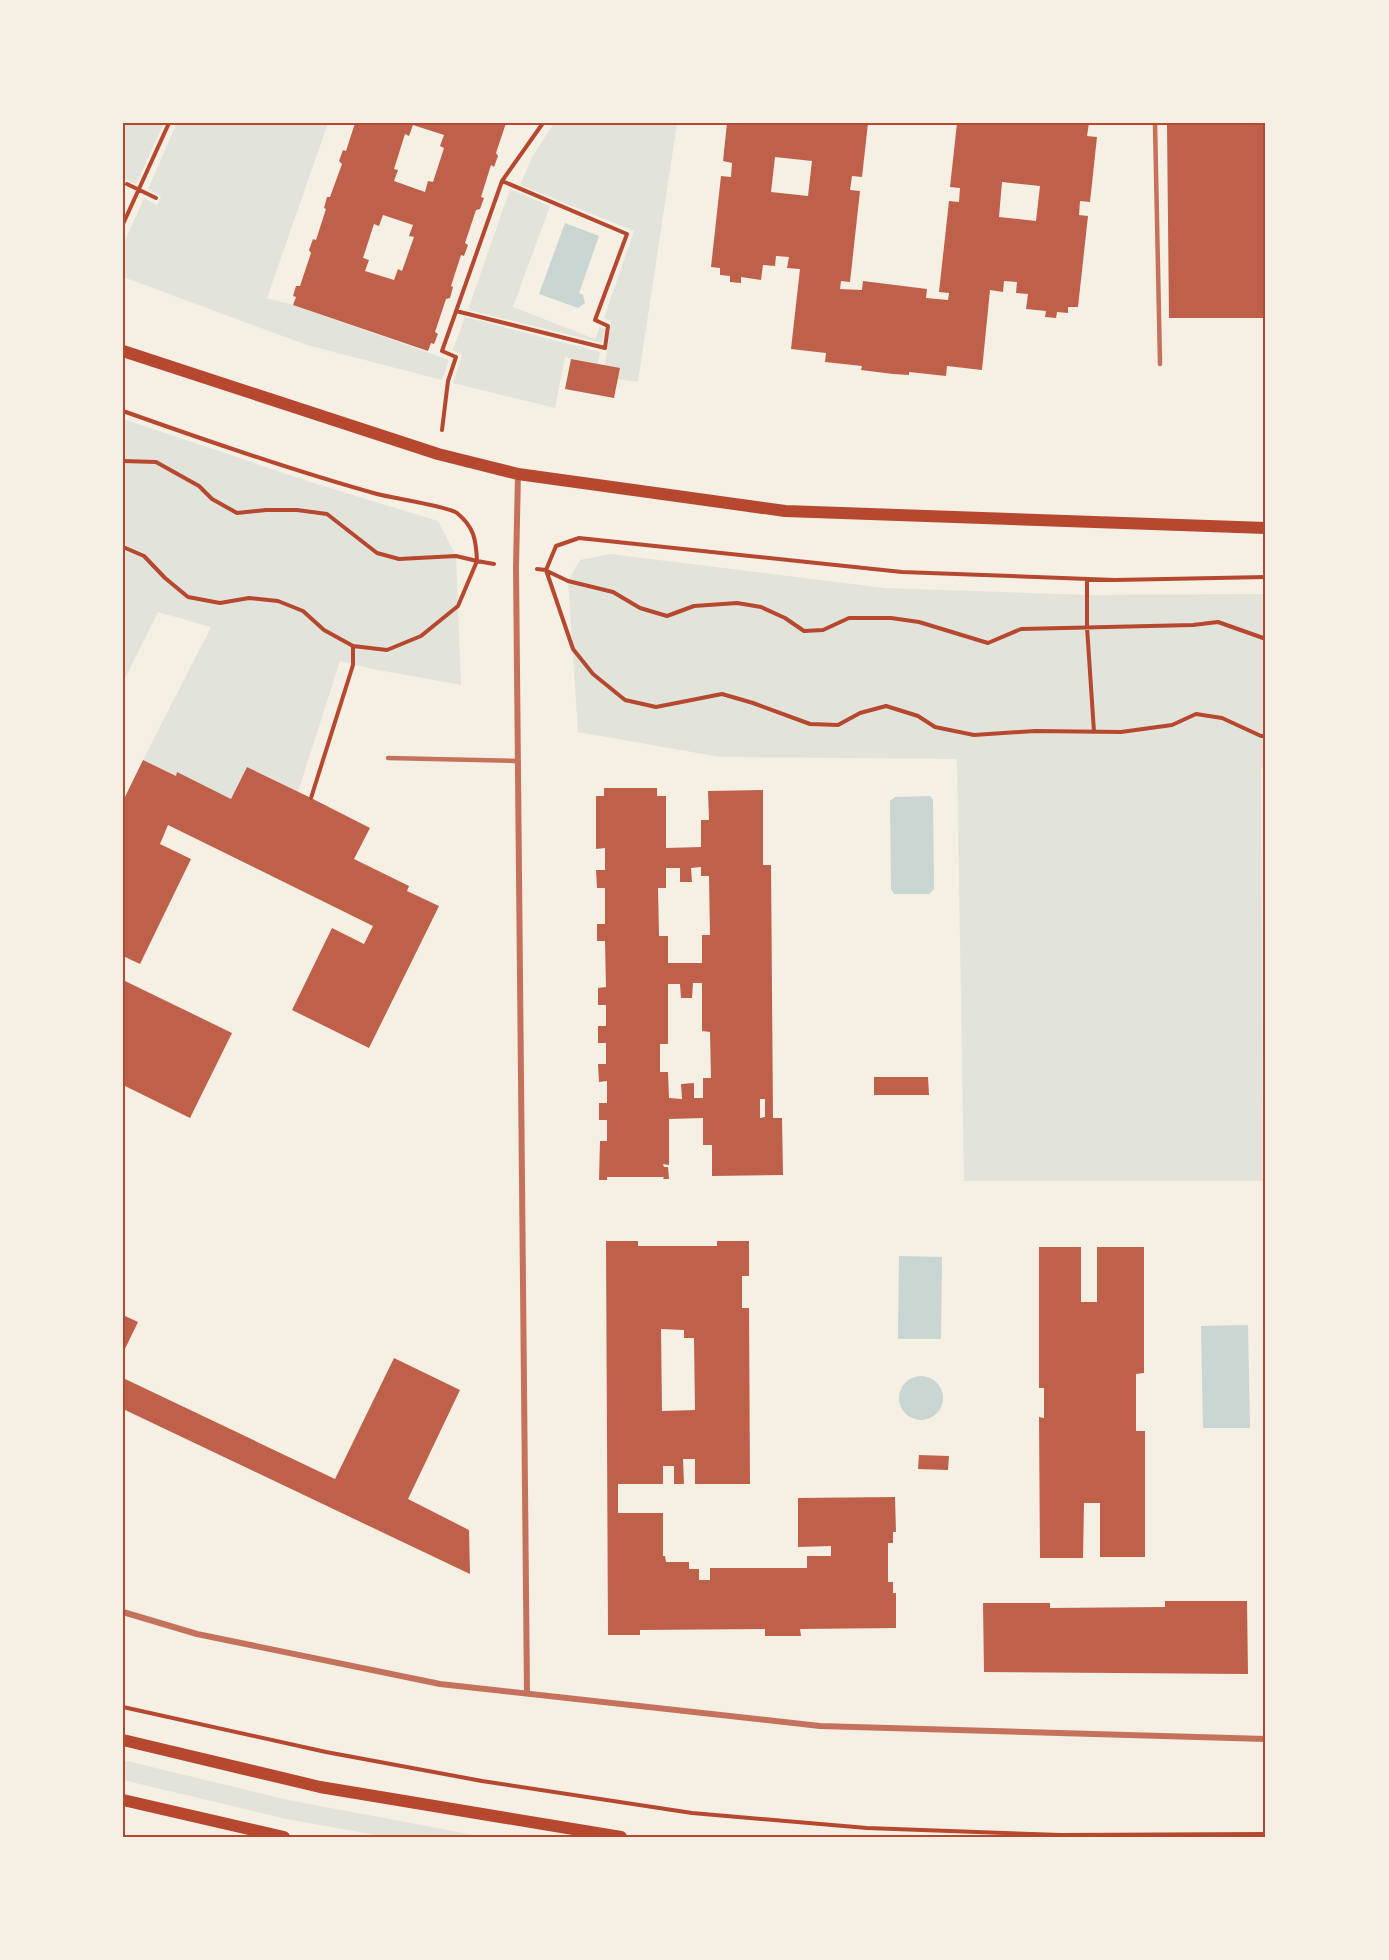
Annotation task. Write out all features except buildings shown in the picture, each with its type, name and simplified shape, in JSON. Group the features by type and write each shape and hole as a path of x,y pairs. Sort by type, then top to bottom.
{"main road":[{"path":"123,351 438,454 518,474 784,511 1266,528"},
{"path":"123,1740 320,1787 621,1837"},
{"path":"123,1800 284,1837"}],"street":[{"path":"518,474 517,761 527,1693"},
{"path":"123,1612 197,1634 440,1684 820,1726 1266,1739"}],"lane":[{"path":"1155,123 1160,364"},
{"path":"388,758 517,761"}],"path":[{"path":"123,224 169,123"},
{"path":"438,454 448,381 456,357 442,351 502,181 543,123"},
{"path":"456,311 605,348 608,326 595,320 627,234 502,181"},
{"path":"127,184 156,198"},
{"path":"123,411 206,441 378,494 455,511 472,529 477,561 458,606 421,636 387,650 353,646 324,630 303,611 278,601 249,598 220,603 188,597 144,556 123,547"},
{"path":"123,460 156,462 199,486 212,499 237,513 297,510 327,514 377,553 399,559 456,556 546,570 568,580 613,592 640,608 667,616 694,606 737,603 761,607 785,618 804,631 823,630 849,618 891,618 920,622 988,643 1021,629 1193,625 1218,622 1266,639"},
{"path":"1266,577 1087,579 902,572 579,538 556,546 546,570 573,649 593,674 625,700 656,707 722,694 810,724 838,725 860,713 886,706 918,716 935,727 974,735 1035,731 1121,732 1173,725 1196,714 1222,718 1261,736 1266,735"},
{"path":"1087,579 1087,627 1094,732"},
{"path":"310,798 353,665 353,646"},
{"path":"123,1707 337,1754 482,1781 692,1813 901,1829 1061,1835 1266,1834"}],"shaded area":[{"path":"123,123 164,123 136,184 126,179 123,186"},
{"path":"177,123 328,123 267,298 449,360 442,380 307,345 123,277 123,245 144,198 157,205 161,196 148,189"},
{"path":"554,123 677,123 638,382 617,379 619,368 605,365 611,321 604,318 634,231 520,185 532,157"},
{"path":"510,189 550,206 513,307 595,339 600,327 605,329 602,343 468,310"},
{"path":"565,223 599,236 579,293 583,295 585,303 578,308 539,294"},
{"path":"465,317 600,352 598,364 565,357 555,408 453,383 462,355 453,350"},
{"path":"123,419 320,485 438,521 456,556 461,685 340,661 298,792 247,767 231,799 178,773 176,776 143,760 211,627 158,612 123,682"},
{"path":"610,554 885,588 1087,595 1266,594 1266,767 1261,768 1263,1181 964,1181 957,759 720,757 578,732 568,581 580,560"},
{"path":"930,796 933,800 934,889 929,894 894,894 891,889 890,801 895,797"},
{"path":"899,1256 942,1257 941,1339 898,1339"},
{"path":"1248,1325 1250,1428 1203,1428 1201,1326"},
{"path":"921,1376 936,1383 943,1398 936,1413 921,1420 906,1413 899,1398 906,1383"},
{"path":"123,1760 288,1800 485,1837 387,1837 286,1819 123,1780"}]}
